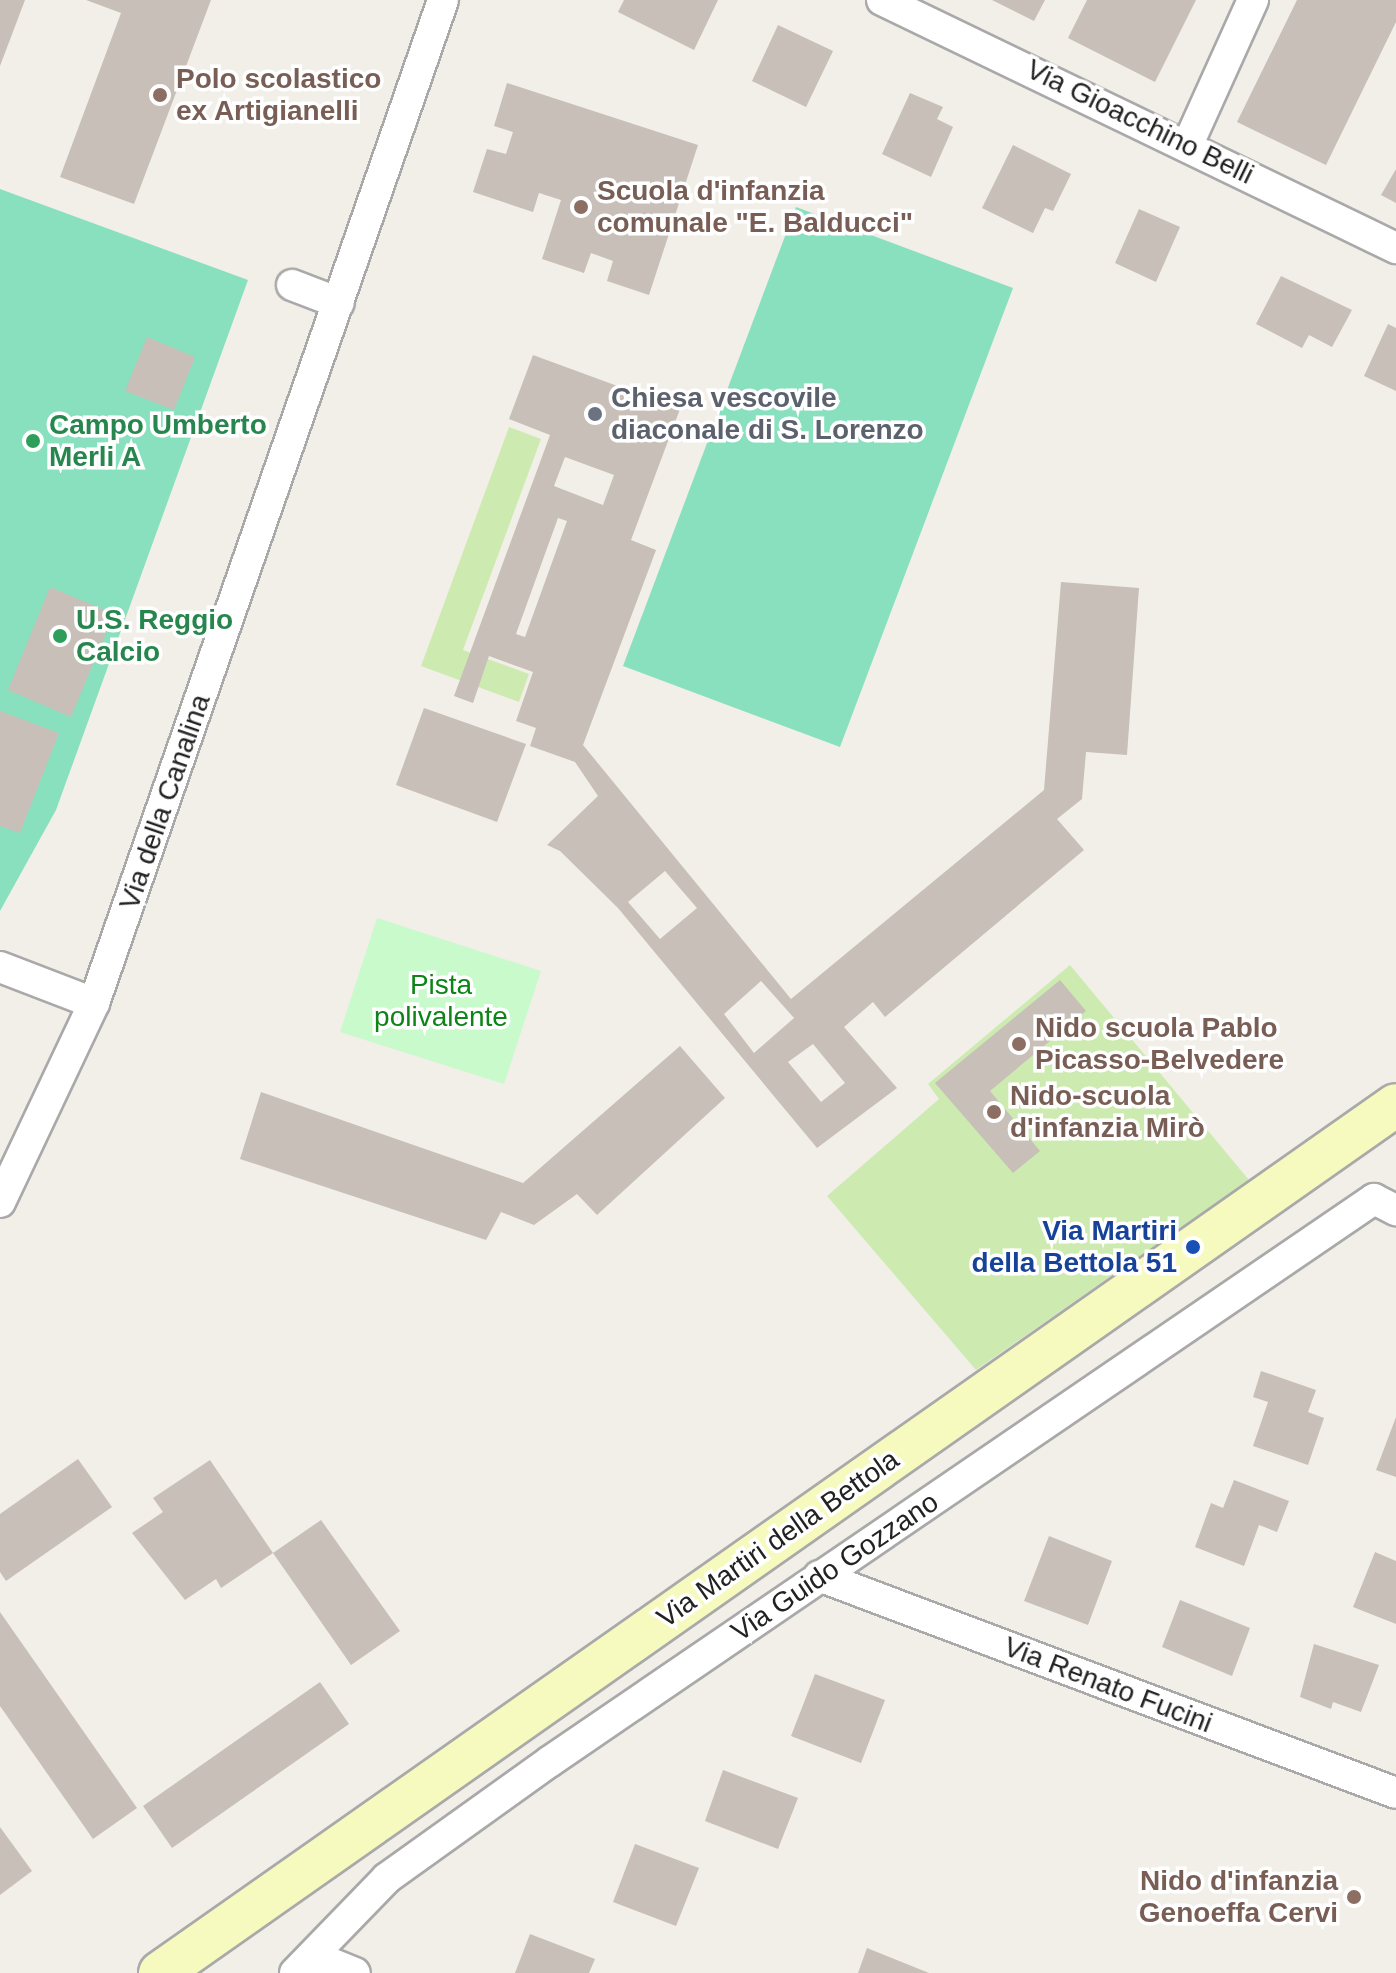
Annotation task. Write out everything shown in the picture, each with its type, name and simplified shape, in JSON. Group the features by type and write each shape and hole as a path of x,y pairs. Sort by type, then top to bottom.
{"main road":[{"name":"Via Martiri della Bettola","path":"160,1973 1396,1105"}],"street":[{"name":"Via della Canalina","path":"0,1202 94,1003 443,0"},
{"name":"Via Gioacchino Belli","path":"882,0 1188,144 1396,248"},
{"path":"1188,144 1253,0"},
{"path":"292,285 339,303"},
{"path":"0,967 94,1003"},
{"name":"Via Guido Gozzano","path":"304,1964 387,1878 819,1576 1389,1197"},
{"name":"Via Renato Fucini","path":"819,1576 1396,1793"},
{"path":"304,1964 355,1973"}],"green space":[{"name":"U.S. Reggio Calcio","path":"0,189 248,280 56,810 0,911"},
{"path":"796,207 1013,288 840,747 623,666"},
{"path":"509,427 541,439 463,650 529,674 519,702 421,666"},
{"name":"Pista polivalente","path":"377,918 541,971 504,1084 340,1032"},
{"path":"1070,965 1249,1180 976,1370 827,1196 939,1099 928,1084"}],"building":[{"path":"0,0 25,0 0,66"},
{"path":"86,0 211,0 134,204 60,177 121,13"},
{"path":"624,0 718,0 694,50 618,12"},
{"path":"992,0 1045,0 1034,21"},
{"path":"1087,0 1196,0 1155,82 1068,38"},
{"path":"1297,0 1396,0 1396,22 1326,165 1237,122"},
{"path":"778,25 833,51 806,107 752,81"},
{"path":"507,83 698,145 649,295 607,281 613,261 591,253 584,273 542,259 561,200 539,193 533,212 473,192 487,149 506,154 513,132 494,126"},
{"path":"910,93 943,107 937,119 953,127 931,177 882,154"},
{"path":"1013,145 1071,174 1053,211 1045,208 1033,233 982,208"},
{"path":"1396,169 1396,203 1381,195"},
{"path":"1139,209 1180,227 1156,282 1115,263"},
{"path":"1281,276 1352,310 1332,347 1309,335 1302,348 1256,324"},
{"path":"1388,324 1396,328 1396,391 1364,376"},
{"path":"147,337 195,357 174,410 125,391"},
{"path":"533,355 680,409 631,540 656,550 583,745 791,999 1044,790 1061,582 1139,588 1127,755 1086,752 1082,799 1057,819 1084,850 885,1017 873,1002 844,1027 897,1088 817,1148 618,908 560,851 547,845 598,796 575,762 530,746 536,728 516,721 533,672 489,656 473,703 454,696 550,435 509,419","holes":["565,457 614,475 603,505 554,486","558,518 567,521 525,637 516,634","665,871 697,908 660,939 628,902","761,981 794,1018 754,1053 724,1014","813,1044 845,1083 821,1102 788,1062"]},
{"path":"50,587 114,614 71,717 8,690"},
{"path":"424,708 526,744 497,822 396,785"},
{"path":"0,711 59,733 20,833 0,826"},
{"path":"1060,980 1086,1011 990,1091 1040,1151 1013,1173 935,1083"},
{"path":"680,1046 725,1098 597,1215 577,1194 534,1225 501,1212 486,1240 240,1159 261,1092 523,1183"},
{"path":"1261,1371 1316,1390 1308,1412 1324,1418 1308,1465 1253,1446 1268,1402 1253,1397"},
{"path":"1396,1417 1396,1477 1376,1470"},
{"path":"78,1459 112,1507 6,1581 0,1572 0,1514"},
{"path":"210,1460 273,1553 221,1588 216,1579 185,1600 132,1533 163,1512 153,1498"},
{"path":"1234,1480 1289,1501 1277,1532 1259,1525 1244,1566 1195,1547 1211,1503 1223,1508"},
{"path":"321,1520 400,1631 351,1665 273,1553"},
{"path":"1049,1536 1112,1561 1088,1625 1024,1601"},
{"path":"1375,1552 1396,1561 1396,1624 1353,1607"},
{"path":"1180,1600 1250,1628 1232,1676 1162,1647"},
{"path":"0,1612 137,1808 93,1839 0,1706"},
{"path":"1314,1644 1379,1665 1361,1712 1333,1702 1331,1709 1300,1697"},
{"path":"815,1674 885,1700 861,1763 791,1736"},
{"path":"320,1682 349,1724 172,1848 143,1806"},
{"path":"723,1770 798,1798 778,1849 705,1821"},
{"path":"0,1827 32,1871 0,1895"},
{"path":"635,1844 699,1868 676,1926 613,1902"},
{"path":"530,1934 595,1959 589,1973 515,1973"},
{"path":"867,1948 929,1973 858,1973"}],"place":[{"name":"Polo scolastico ex Artigianelli","path":"160,95"},
{"name":"Scuola d'infanzia comunale \"E. Balducci\"","path":"581,207"},
{"name":"Chiesa vescovile diaconale di S. Lorenzo","path":"595,414"},
{"name":"Campo Umberto Merli A","path":"33,441"},
{"name":"U.S. Reggio Calcio","path":"60,636"},
{"name":"Nido scuola Pablo Picasso-Belvedere","path":"1019,1044"},
{"name":"Nido-scuola d'infanzia Mirò","path":"994,1112"},
{"name":"Via Martiri della Bettola 51","path":"1193,1247"},
{"name":"Nido d'infanzia Genoeffa Cervi","path":"1354,1897"}]}
